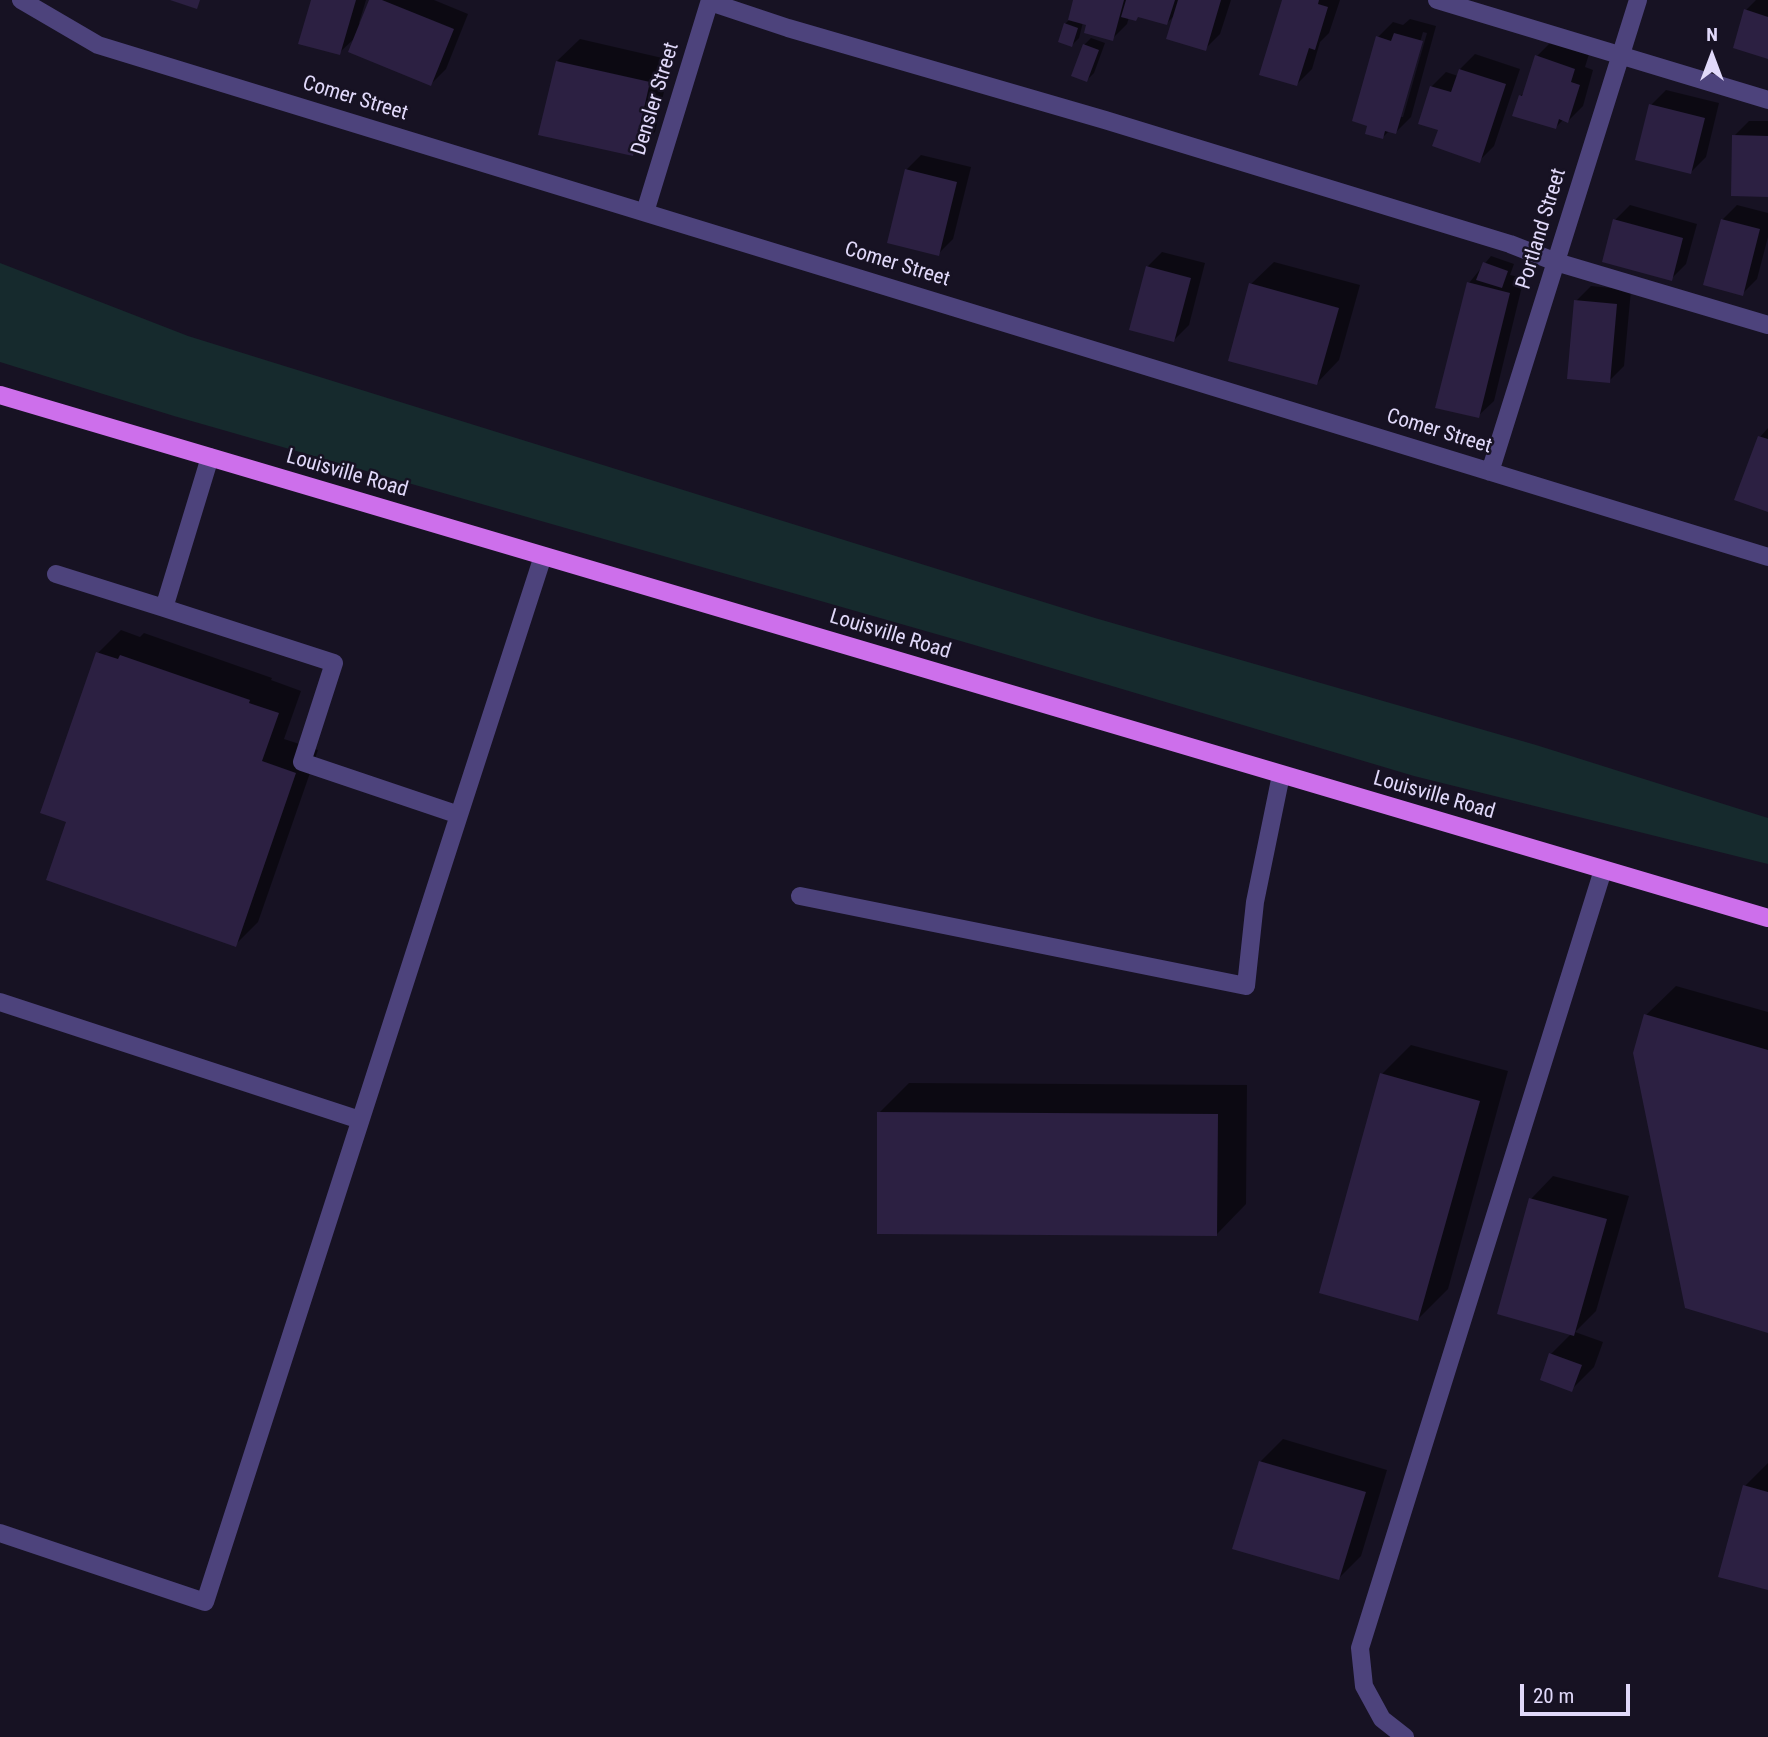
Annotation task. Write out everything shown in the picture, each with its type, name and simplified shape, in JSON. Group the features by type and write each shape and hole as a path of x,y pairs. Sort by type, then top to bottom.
{"main road":[{"name":"Louisville Road","path":"0,395 1768,918"}],"street":[{"name":"Comer Street","path":"21,0 98,45 1768,557"},
{"path":"1437,0 1768,100"},
{"name":"Portland Street","path":"1490,472 1638,0"},
{"name":"Densler Street","path":"645,212 710,1"},
{"path":"710,1 788,28 1105,120 1497,240 1556,262 1768,325"},
{"path":"164,608 210,457"},
{"path":"0,1533 205,1602 543,556"},
{"path":"56,574 334,663 302,762 459,815"},
{"path":"800,896 1246,986 1255,902 1280,775"},
{"path":"1405,1737 1382,1719 1364,1686 1360,1648 1603,870"},
{"path":"0,1002 360,1120"}],"green space":[{"path":"0,263 188,336 1095,618 1536,745 1768,818 1768,864 1414,776 971,644 174,416 0,362"}],"building":[{"path":"170,0 200,0 197,9"},
{"path":"311,0 356,0 340,55 298,44"},
{"path":"369,0 382,0 454,29 431,86 348,52"},
{"path":"1073,0 1124,0 1113,41 1084,33 1086,25 1068,20"},
{"path":"1126,0 1175,0 1167,25 1138,17 1136,21 1121,17"},
{"path":"1178,0 1221,0 1206,51 1166,39"},
{"path":"1282,0 1319,0 1318,4 1328,7 1315,50 1309,48 1297,86 1259,75"},
{"path":"1744,9 1768,17 1768,59 1733,48"},
{"path":"1064,23 1078,28 1072,47 1058,42"},
{"path":"1394,33 1423,41 1396,134 1385,131 1383,139 1365,134 1367,126 1352,121 1376,36 1391,41"},
{"path":"1083,44 1099,50 1087,82 1071,76"},
{"path":"1535,55 1575,69 1571,82 1580,85 1568,123 1559,119 1556,129 1512,116 1519,95 1522,96"},
{"path":"556,61 650,82 633,156 538,135"},
{"path":"1459,69 1506,84 1480,163 1432,146 1438,130 1418,124 1430,86 1451,92"},
{"path":"1649,104 1705,118 1691,174 1635,160"},
{"path":"1732,135 1768,136 1768,197 1731,196"},
{"path":"905,169 957,182 939,256 887,243"},
{"path":"1613,219 1683,238 1672,281 1602,262"},
{"path":"1721,219 1760,229 1743,296 1703,285"},
{"path":"1483,262 1508,271 1502,288 1476,280"},
{"path":"1146,266 1191,278 1174,342 1129,330"},
{"path":"1467,282 1510,293 1479,418 1435,408"},
{"path":"1249,283 1339,308 1317,385 1228,361"},
{"path":"1574,300 1617,304 1610,383 1567,379"},
{"path":"1758,436 1768,439 1768,512 1734,500"},
{"path":"96,652 118,659 120,655 250,700 249,703 279,713 262,761 296,773 236,947 46,880 66,822 40,813"},
{"path":"1644,1014 1768,1050 1768,1333 1685,1308 1633,1053"},
{"path":"1380,1073 1480,1101 1418,1321 1319,1293"},
{"path":"877,1112 1218,1114 1217,1236 877,1234"},
{"path":"1529,1198 1607,1219 1574,1336 1497,1314"},
{"path":"1549,1353 1582,1365 1572,1392 1540,1380"},
{"path":"1259,1461 1366,1492 1339,1580 1232,1549"},
{"path":"1743,1485 1768,1492 1768,1590 1718,1577"}]}
